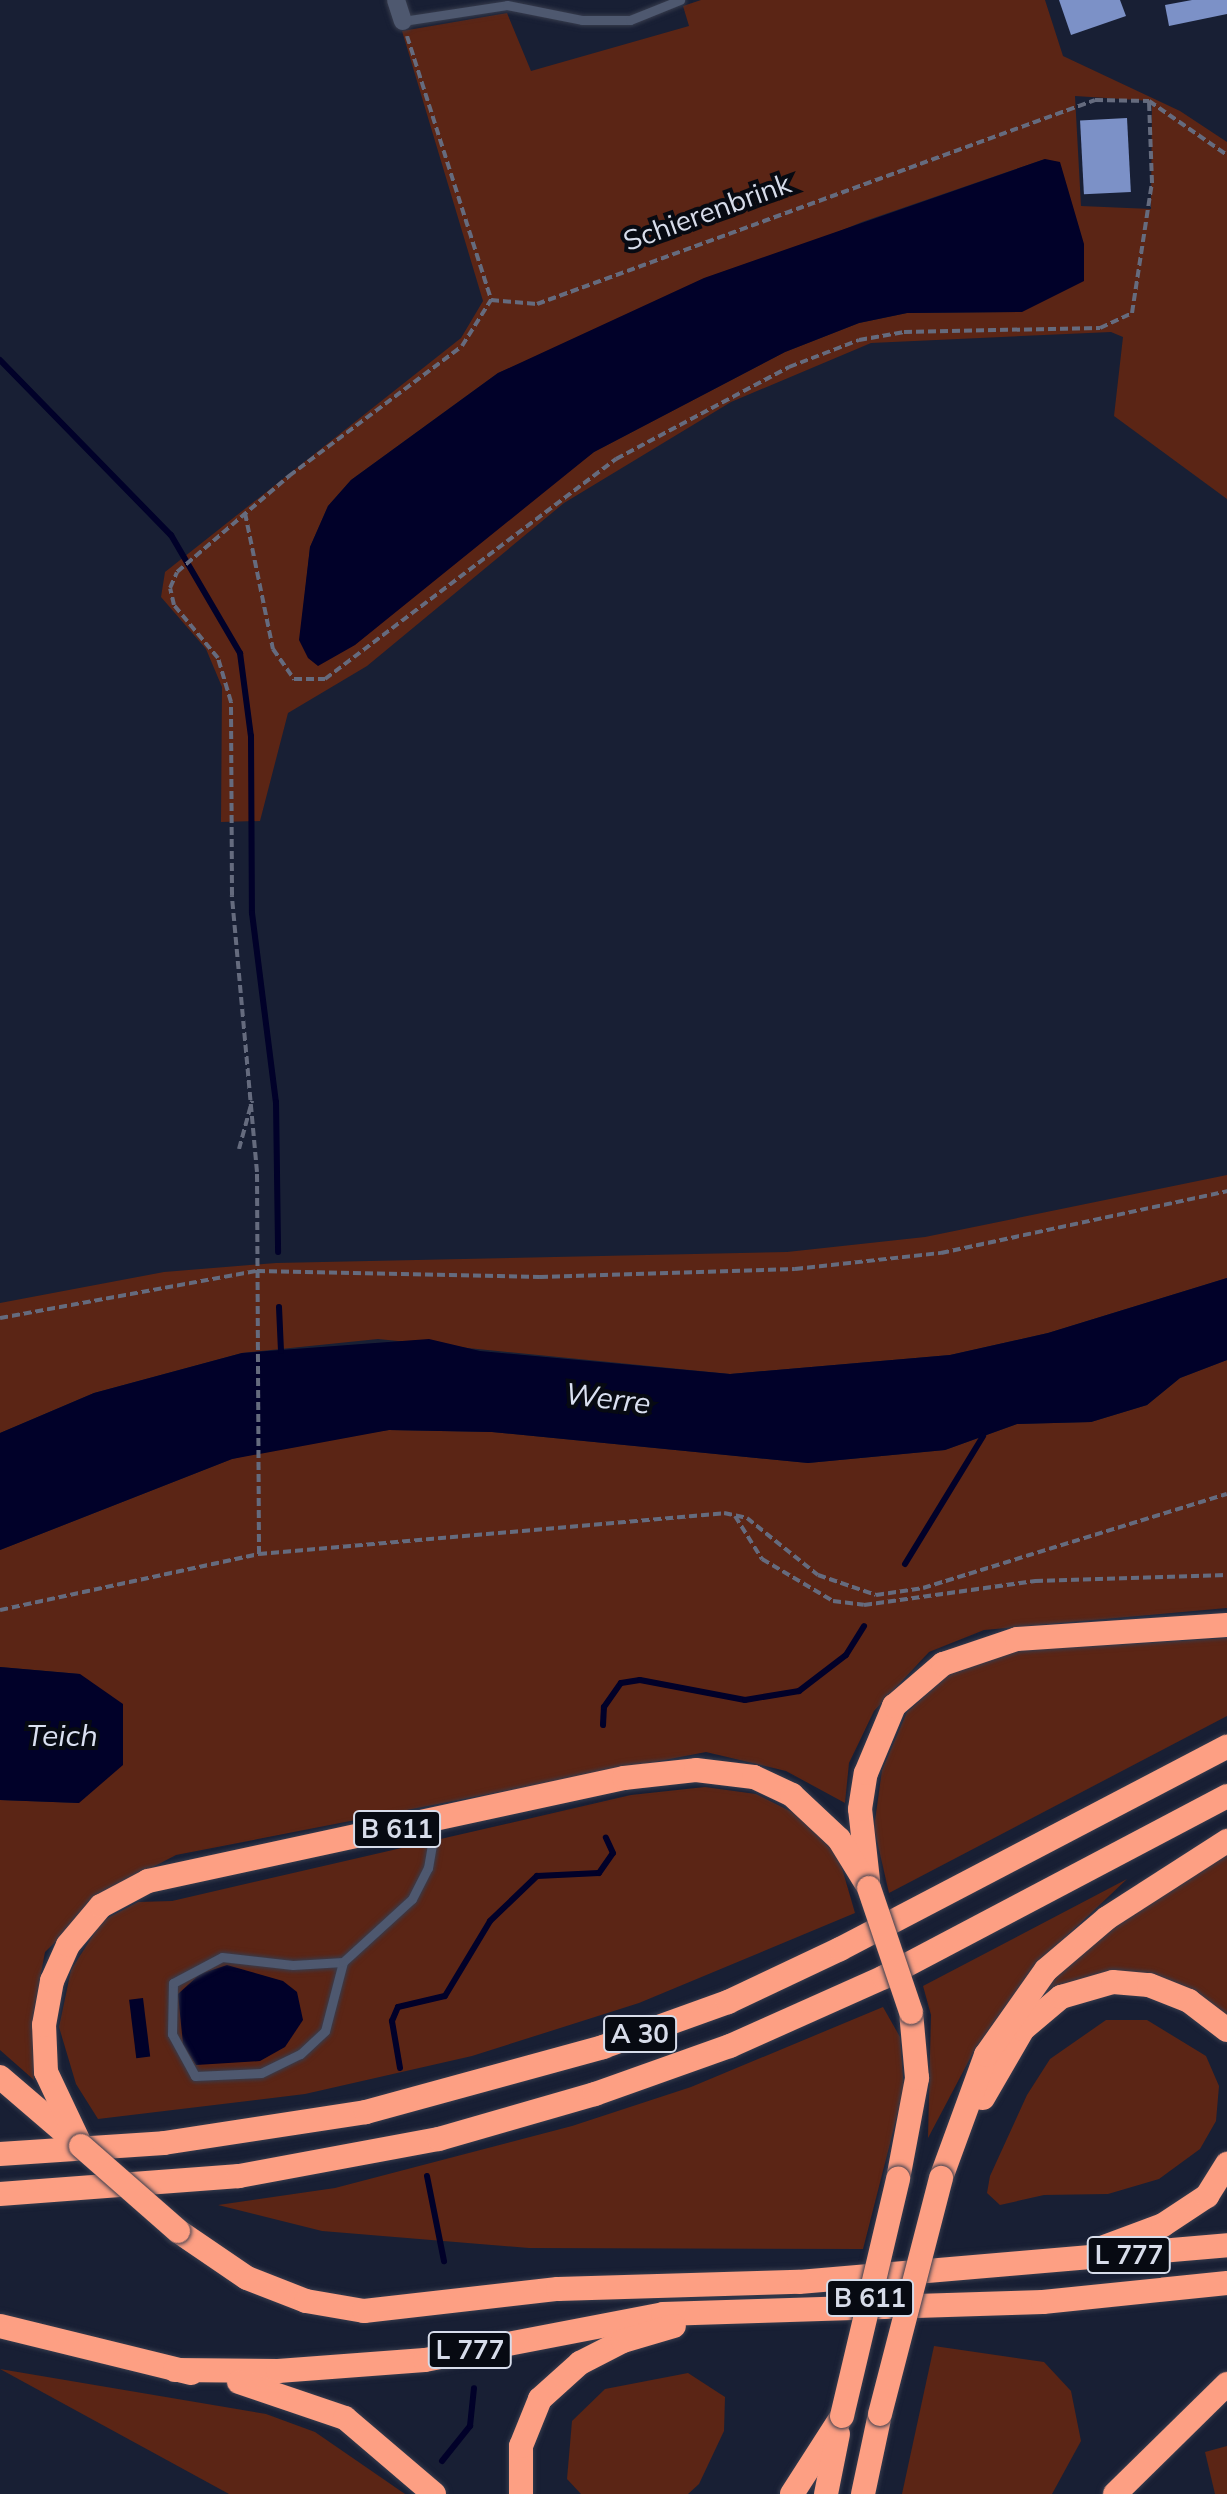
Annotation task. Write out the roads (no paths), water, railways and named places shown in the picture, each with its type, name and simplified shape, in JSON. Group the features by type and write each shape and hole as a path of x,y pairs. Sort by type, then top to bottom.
{"highway":[{"path":"869,1888 860,1809 866,1773 894,1706 943,1664 1017,1639 1227,1625"},
{"name":"A 30","path":"0,2154 164,2143 366,2112 603,2047 728,2002 840,1949 1227,1747"},
{"name":"B 611","path":"81,2146 47,2108 44,2025 52,1981 68,1945 101,1906 175,1874 436,1821 624,1778 696,1770 754,1777 792,1795 839,1839 869,1888 911,2012 917,2078 898,2179 826,2494"},
{"name":"A 30","path":"0,2194 254,2173 439,2139 595,2094 730,2046 884,1977 1227,1796"},
{"path":"863,2494 880,2414 941,2178 986,2055 1046,1970 1107,1918 1227,1841"},
{"path":"941,2178 1023,2029 1061,1997 1113,1982 1149,1985 1189,2001 1227,2030"},
{"path":"0,2077 47,2108"},
{"name":"L 777","path":"81,2146 178,2231 247,2278 306,2301 364,2311 633,2283 799,2282 1032,2265 1227,2245"},
{"path":"1032,2265 1163,2225 1207,2196 1227,2164"},
{"name":"L 777","path":"175,2370 278,2371 425,2360 663,2314 1043,2302 1227,2283"},
{"path":"521,2494 521,2446 540,2399 580,2363 661,2329 762,2313"},
{"path":"0,2326 175,2370 270,2388 345,2418 434,2494"},
{"path":"1115,2494 1227,2384"},
{"path":"792,2494 842,2416"}],"street":[{"path":"396,0 403,21"}],"lane":[{"path":"403,21 507,5 618,21 680,0"},
{"path":"343,1962 293,1965 222,1957 198,1965 173,1983 172,2034 195,2076 225,2078 261,2073 300,2054 325,2031 343,1962 412,1899 428,1868 436,1821"}],"water":[{"path":"1045,159 1060,162 1084,244 1084,281 1022,312 907,313 859,323 785,352 594,452 355,645 318,666 308,658 299,640 310,547 328,506 351,480 498,373 704,278"},
{"name":"Werre","path":"1227,1278 1227,1360 1180,1378 1147,1405 1091,1422 1017,1424 945,1450 808,1463 492,1432 389,1430 232,1459 0,1550 0,1433 94,1393 242,1353 429,1339 480,1351 730,1374 950,1355 1048,1333"},
{"name":"Teich","path":"0,1667 80,1674 123,1704 123,1765 79,1803 0,1800"},
{"path":"227,1965 283,1981 297,1992 303,2020 285,2047 260,2061 196,2065 183,2044 178,1994 200,1974"},
{"path":"143,1998 150,2057 136,2058 129,2000"}],"waterway":[{"path":"0,360 171,535 240,653 251,736 252,913 276,1102 278,1252"},
{"path":"279,1307 281,1351"},
{"path":"905,1564 983,1436"},
{"path":"603,1725 604,1707 621,1683 640,1680 745,1700 799,1691 846,1655 864,1626"},
{"path":"400,2068 392,2021 398,2007 445,1996 490,1921 537,1876 599,1873 613,1853 606,1838"},
{"path":"427,2176 444,2261"},
{"path":"442,2461 470,2426 474,2388"}]}
